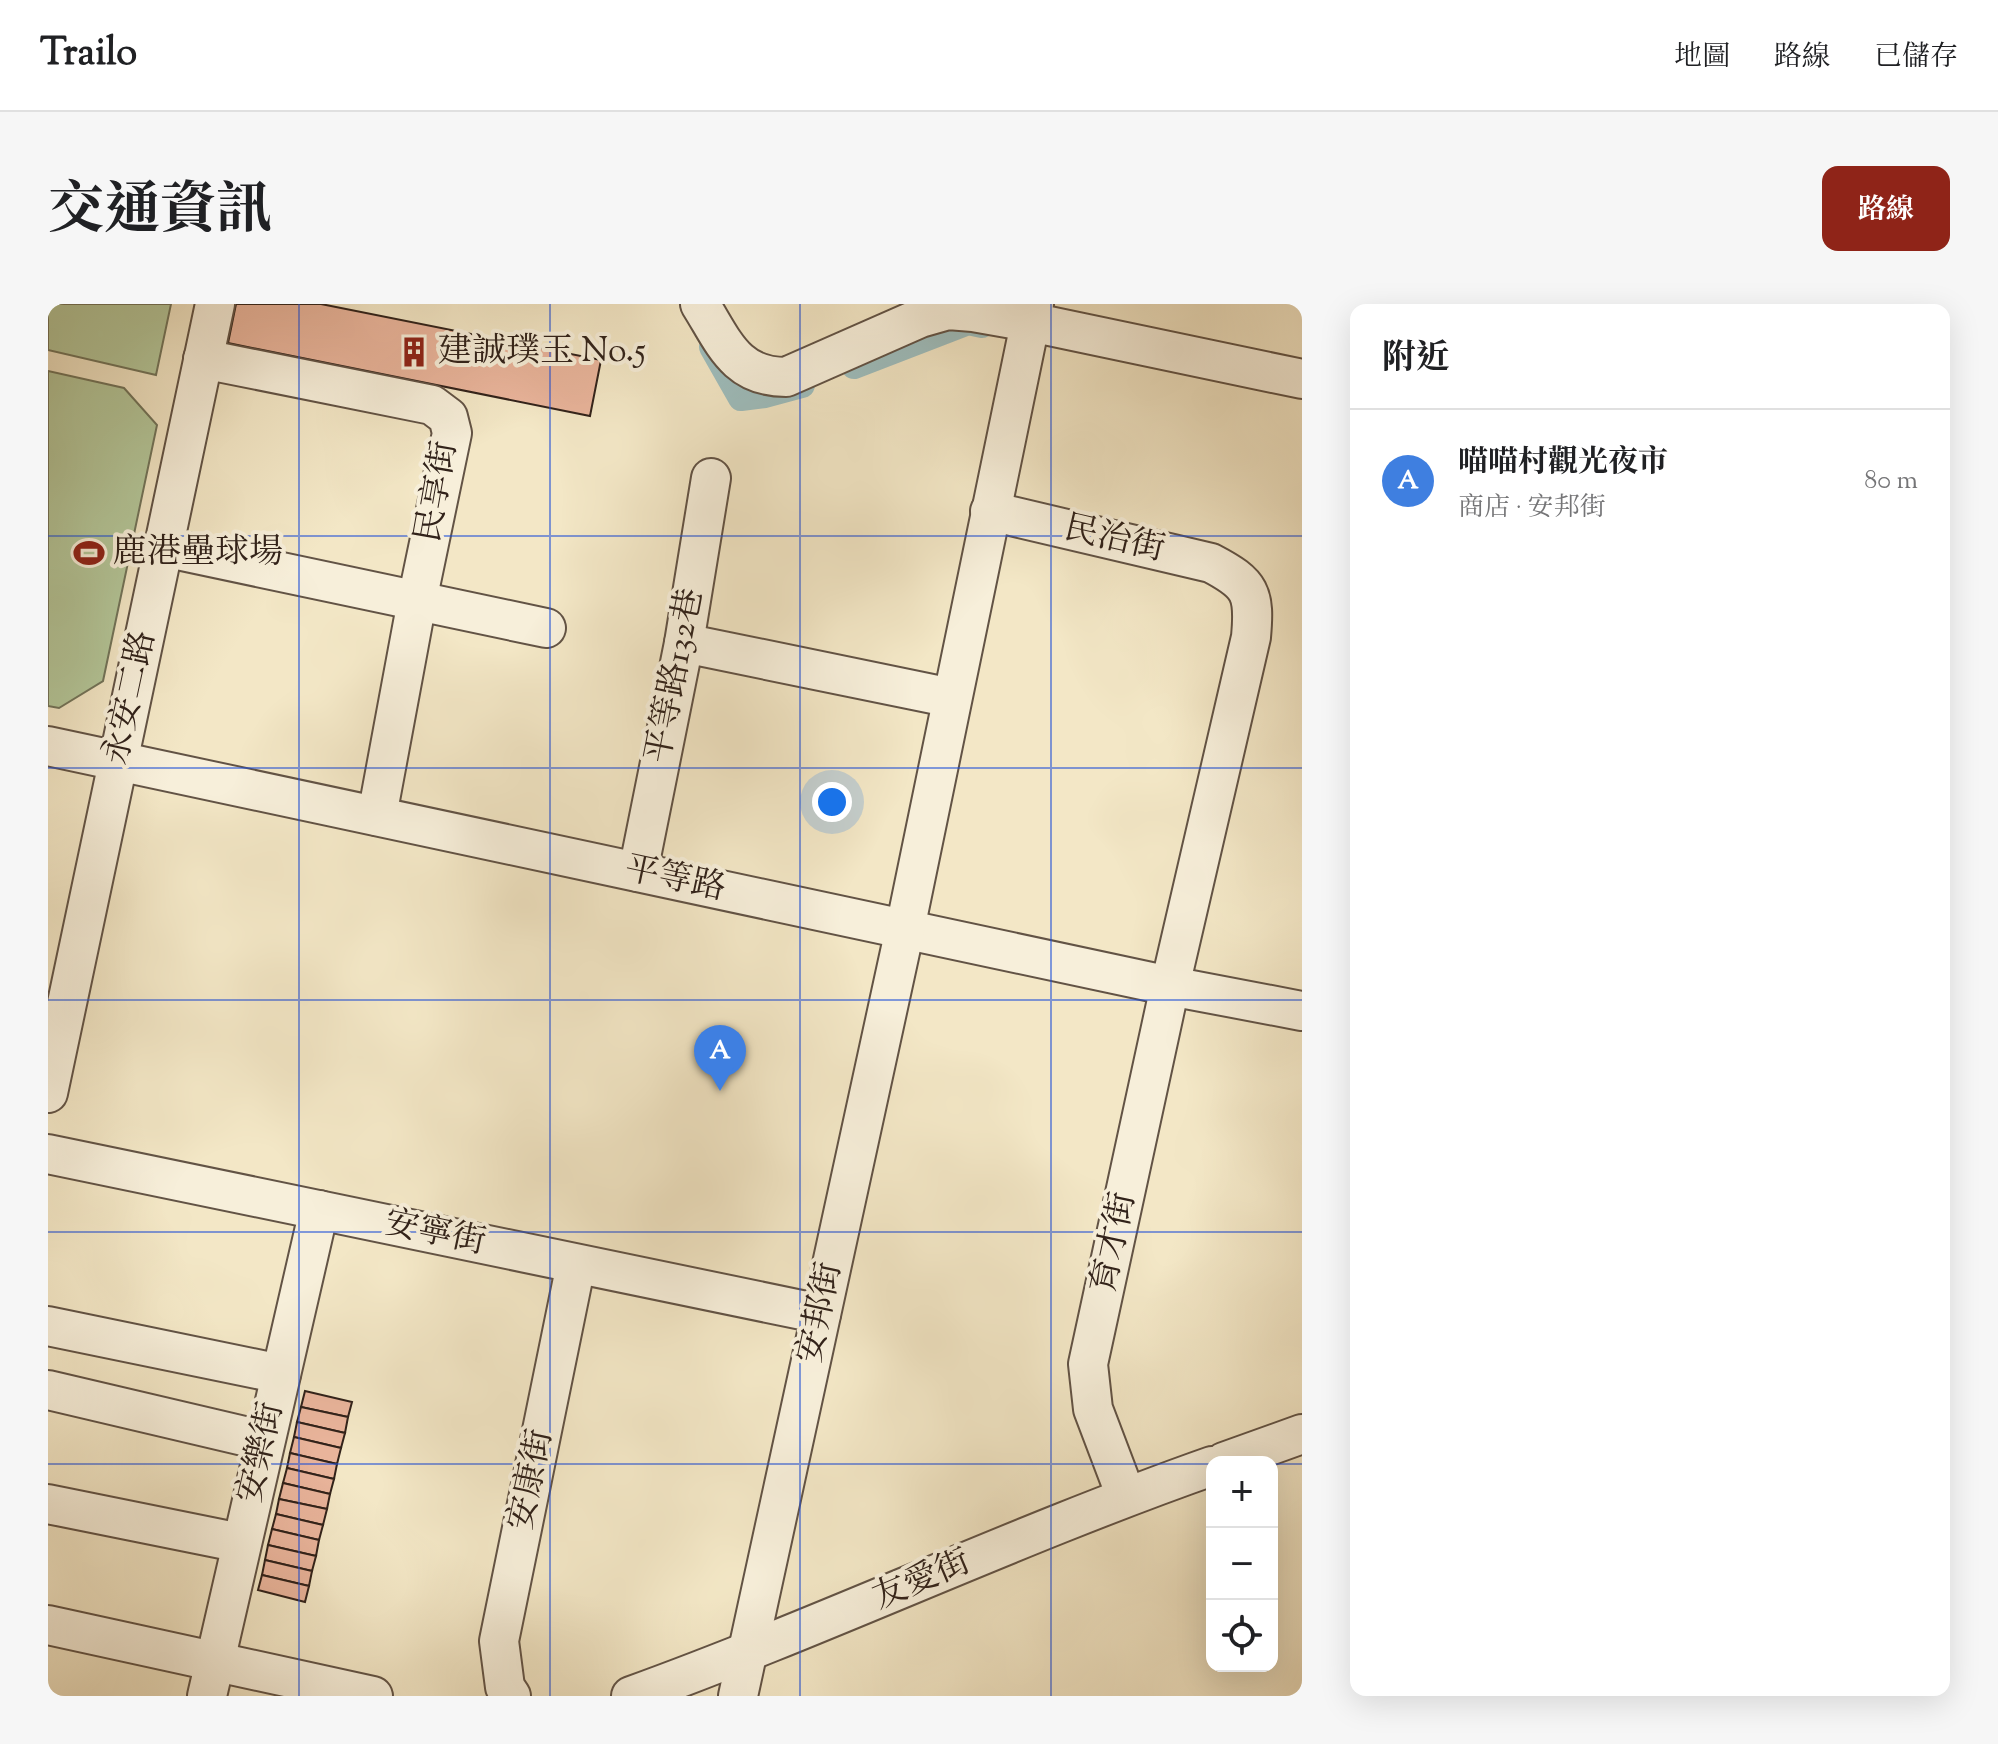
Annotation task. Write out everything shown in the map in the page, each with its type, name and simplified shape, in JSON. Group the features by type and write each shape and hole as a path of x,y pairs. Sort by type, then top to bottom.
{"street":[{"name":"永安二路","path":"48,1093 215,304"},
{"path":"700,304 742,366 765,377 786,377 920,318 948,310 1032,313 1302,379"},
{"path":"905,929 1032,313"},
{"name":"民享街","path":"203,359 432,405 448,417 452,433 377,816"},
{"name":"平等路132巷","path":"638,872 684,643 711,478"},
{"name":"民治街","path":"990,511 1211,563 1238,577 1249,591 1254,605 1251,637 1170,986"},
{"path":"163,547 546,628"},
{"path":"684,643 952,698"},
{"name":"平等路","path":"48,746 1170,986 1302,1011"},
{"name":"安邦街","path":"738,1696 905,929"},
{"name":"育才街","path":"1126,1496 1093,1409 1088,1364 1170,986"},
{"name":"安寧街","path":"48,1154 821,1314"},
{"name":"安樂街","path":"210,1679 319,1210"},
{"name":"安康街","path":"511,1696 505,1687 499,1641 576,1264"},
{"path":"48,1326 281,1374"},
{"path":"48,1390 265,1441"},
{"path":"1245,1456 1300,1440"},
{"name":"友愛街","path":"631,1696 747,1654 1126,1496 1206,1468"},
{"path":"48,1504 241,1543"},
{"path":"48,1625 210,1679 373,1696"}],"green space":[{"path":"48,304 171,304 156,375 48,350"},
{"name":"鹿港壘球場","path":"48,371 124,388 157,425 103,681 59,708 48,706"}],"building":[{"name":"建誠璞玉 No.5","path":"236,304 321,304 601,360 590,416 228,343"},
{"path":"305,1391 352,1402 348,1417 301,1407"},
{"path":"301,1407 348,1417 345,1433 297,1422"},
{"path":"297,1422 345,1433 341,1448 294,1437"},
{"path":"294,1437 341,1448 337,1464 290,1453"},
{"path":"290,1453 337,1464 334,1479 287,1468"},
{"path":"287,1468 334,1479 330,1494 283,1483"},
{"path":"283,1483 330,1494 327,1509 279,1499"},
{"path":"279,1499 327,1509 323,1525 276,1514"},
{"path":"276,1514 323,1525 319,1540 272,1529"},
{"path":"272,1529 319,1540 316,1556 268,1545"},
{"path":"268,1545 316,1556 312,1571 265,1560"},
{"path":"265,1560 312,1571 309,1586 262,1575"},
{"path":"262,1575 309,1586 305,1602 258,1590"}],"waterway":[{"path":"854,366 968,322 982,325"},
{"path":"712,347 741,398 802,385"}],"place":[{"name":"建誠璞玉 No.5","path":"414,352"},
{"name":"鹿港壘球場","path":"89,553"},
{"name":"喵喵村觀光夜市","path":"720,1091"}]}
